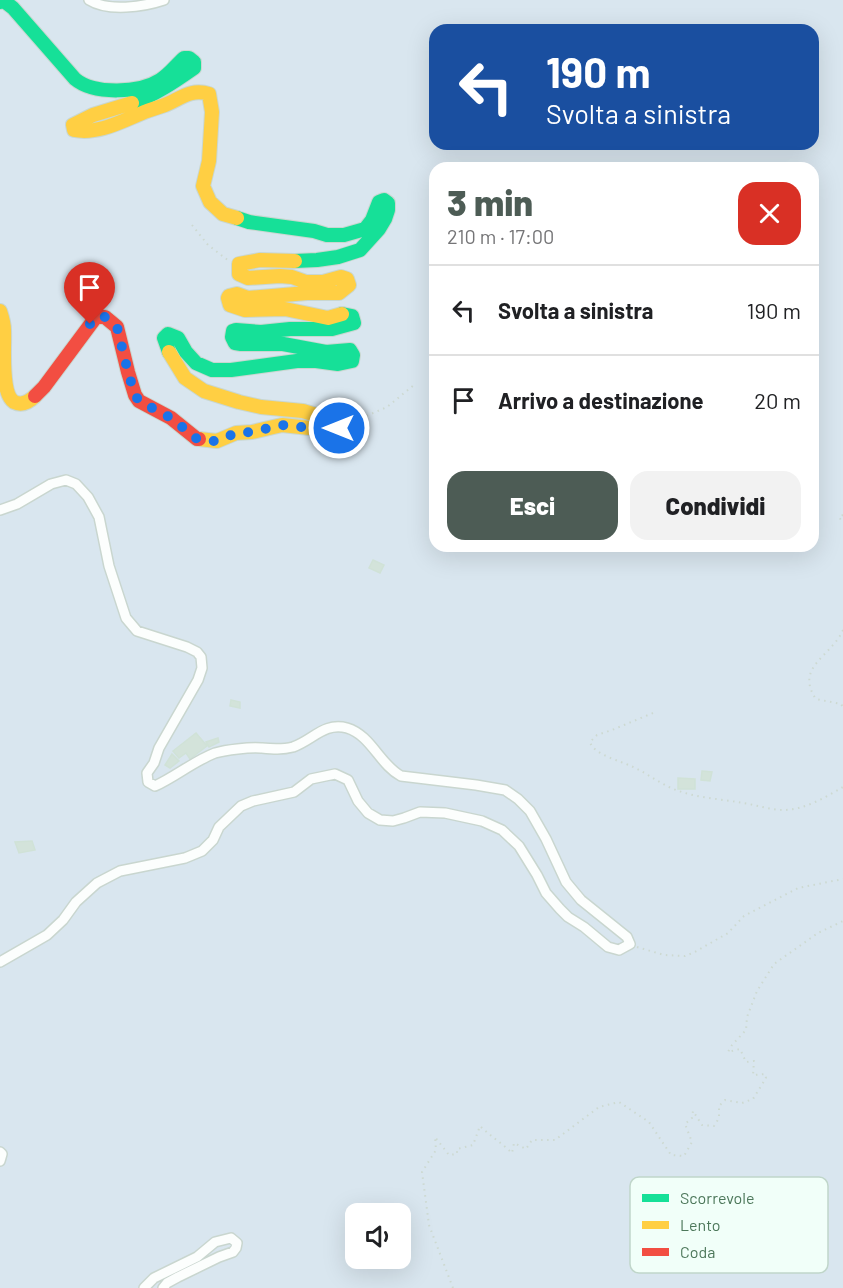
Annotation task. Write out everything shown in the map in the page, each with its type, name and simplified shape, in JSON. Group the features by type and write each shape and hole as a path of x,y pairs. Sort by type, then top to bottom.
{"street":[{"path":"89,0 96,5 115,8 164,0"},
{"path":"0,2 4,1 14,9 78,82 95,89 122,90 160,80 173,70 180,60 190,58 194,62 194,68 181,78 156,93 128,105 81,119 73,125 74,130 90,131 119,123 191,92 202,90 208,94 212,112 209,161 203,186 210,202 223,214 249,222 344,236 365,229 372,220 379,202 384,200 388,203 387,214 380,229 360,250 318,260 260,260 239,264 239,274 248,278 280,276 306,282 323,282 342,277 347,279 349,285 344,291 248,298 237,294 228,298 230,305 244,310 285,309 328,318 341,314 352,316 354,322 346,327 257,332 239,329 233,331 232,337 235,342 243,344 287,344 311,351 326,352 350,350 353,355 352,362 347,364 311,361 280,362 233,371 216,371 197,364 188,355 178,338 168,334 164,339 185,378 204,392 261,406 327,415 339,421 339,428 328,430 282,425 236,433 217,441 197,439 171,418 139,401 128,372 117,327 105,317 96,317 44,387 32,399 20,404 8,400 2,381 5,326 0,311"},
{"path":"0,510 17,504 51,484 66,480 76,484 88,497 99,517 109,566 126,618 137,631 187,647 201,657 202,668 198,680 159,748 154,763 147,773 148,782 155,786 216,753 260,748 274,750 291,748 307,741 321,730 333,726 347,729 361,734 393,772 401,777 476,784 505,790 518,799 530,811 566,882 581,900 627,937 630,944 619,950 608,947 568,917 546,893 519,846 502,830 482,821 445,813 420,812 393,821 380,820 368,813 358,801 348,780 335,774 311,779 294,792 252,801 241,806 219,826 213,840 202,851 185,858 120,871 96,883 47,935 0,962"},
{"path":"0,1152 2,1154 0,1161"},
{"path":"144,1288 154,1278 197,1257 215,1242 231,1238 237,1243 233,1252 178,1277 163,1288"}],"path":[{"path":"192,225 208,245 228,261 239,264"},
{"path":"339,428 387,406 414,385"},
{"path":"843,515 839,518 843,523"},
{"path":"843,630 840,638 811,669 809,689 816,699 841,704 843,707"},
{"path":"653,713 597,735 590,742 591,746 678,791 773,809 786,810 802,806 843,787"},
{"path":"630,944 664,955 685,956 728,933 744,916 798,888 843,879"},
{"path":"453,1288 429,1225 422,1172 436,1150 435,1137 448,1155 457,1154 458,1149 473,1145 480,1126 512,1153 514,1143 526,1149 532,1140 555,1140 599,1107 619,1102 649,1122 671,1155 684,1156 692,1142 685,1124 692,1118 693,1111 702,1125 714,1126 719,1118 719,1106 725,1101 742,1103 753,1099 766,1078 765,1074 753,1075 754,1061 746,1062 741,1049 728,1052 746,1030 747,1017 757,991 774,964 818,933 843,921"}],"shaded area":[{"path":"0,0 843,0 843,1288 0,1288"}],"building":[{"path":"373,560 384,565 380,573 369,568"},
{"path":"231,700 240,702 240,708 230,706"},
{"path":"196,733 207,746 190,759 186,753 179,758 173,751"},
{"path":"218,738 219,742 209,747 206,742"},
{"path":"172,754 179,761 170,768 165,765"},
{"path":"702,771 712,772 710,781 701,780"},
{"path":"678,778 695,779 695,789 678,789"},
{"path":"32,841 35,850 19,853 15,842"}],"traffic: fast":[{"path":"0,2 4,1 13,8 75,79 93,88 105,90 141,88 163,78 184,58 189,58 194,62 194,68 179,78 132,103"},
{"path":"237,218 327,235 344,235 365,229 372,220 379,202 384,200 388,203 385,219 360,250 338,257 295,261"},
{"path":"169,352 164,338 168,334 178,338 196,363 212,370 231,370 297,361 338,364 352,361 353,355 350,350 326,352 283,344 241,344 235,343 232,337 233,331 236,330 261,332 332,329 354,323 352,316 342,314"}],"traffic: slow":[{"path":"132,103 93,115 73,125 74,130 102,129 191,93 209,94 212,112 209,161 203,186 210,202 223,214 237,218"},
{"path":"295,261 260,260 239,264 239,274 248,278 292,277 306,282 323,282 341,277 347,279 349,285 339,293 248,298 237,294 229,296 230,305 245,310 285,309 328,318 342,314"},
{"path":"0,311 4,327 5,380 10,397 14,402 20,404 28,402 35,396"},
{"path":"169,352 185,378 204,391 261,407 327,415 339,421 339,428 328,430 282,425 236,433 217,441 199,439"}],"traffic: jam":[{"path":"35,396 96,317 105,317 117,327 128,372 139,401 171,418 199,439"}],"route":[{"path":"90,324 96,317 105,317 117,327 128,372 139,401 171,418 197,439 217,441 236,433 282,425 328,430 339,428"}]}
